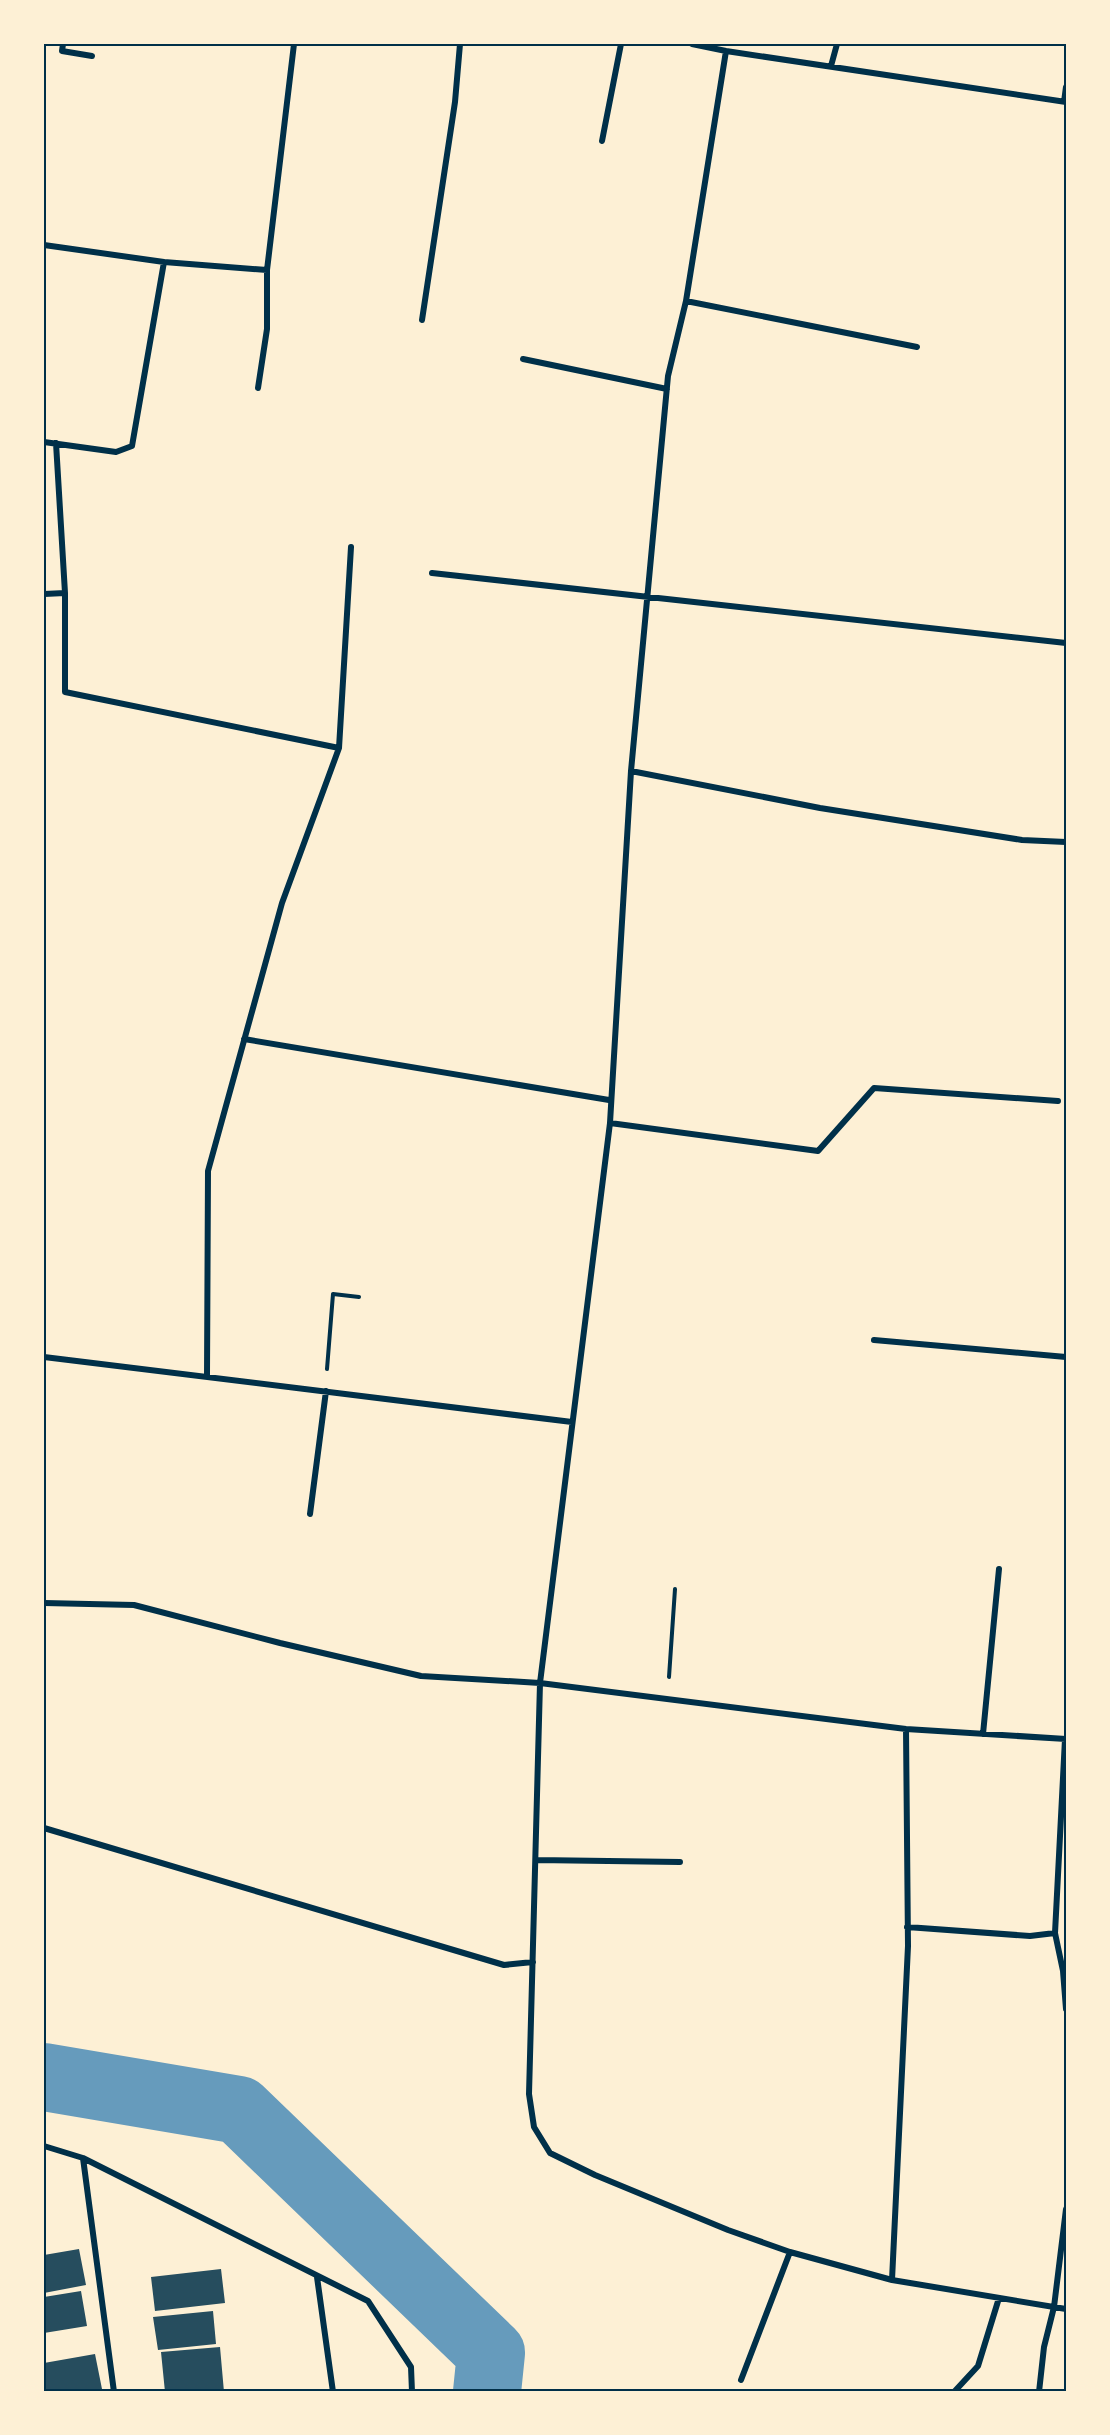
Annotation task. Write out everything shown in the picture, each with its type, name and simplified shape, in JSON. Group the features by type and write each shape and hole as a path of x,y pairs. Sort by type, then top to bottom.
{"street":[{"path":"63,44 62,51 92,56"},
{"path":"258,388 267,329 267,270 294,44"},
{"path":"422,320 455,102 460,44"},
{"path":"602,141 621,44"},
{"path":"692,44 1065,102 1066,87"},
{"path":"831,66 837,44"},
{"path":"726,51 686,301 667,390 631,771 609,1100 610,1123 540,1683 529,2094 534,2127 550,2153 586,2171 728,2230 790,2252 892,2280 1066,2309"},
{"path":"44,245 164,262 267,270"},
{"path":"44,442 116,452 132,446 164,262"},
{"path":"686,301 917,348"},
{"path":"523,359 667,390"},
{"path":"56,443 64,593 65,692 339,748"},
{"path":"207,1376 208,1171 282,903 339,748 351,547"},
{"path":"432,573 648,599 1066,643"},
{"path":"44,594 64,593"},
{"path":"631,771 820,808 1022,840 1066,842"},
{"path":"244,1039 609,1100"},
{"path":"610,1123 818,1151 874,1088 1058,1101"},
{"path":"874,1340 1066,1357"},
{"path":"44,1357 572,1422"},
{"path":"310,1514 326,1391"},
{"path":"984,1734 999,1569"},
{"path":"44,1603 134,1605 280,1643 421,1676 540,1683 906,1729 1066,1739 1055,1933 1063,1971 1066,2009"},
{"path":"892,2280 907,1927 906,1729"},
{"path":"44,1828 504,1965 532,1962"},
{"path":"536,1860 680,1862"},
{"path":"907,1927 1030,1936 1055,1933"},
{"path":"44,2146 83,2158 368,2301 411,2367 412,2391"},
{"path":"83,2158 114,2391"},
{"path":"1040,2391 1044,2347 1054,2307 1066,2210"},
{"path":"741,2380 790,2252"},
{"path":"317,2277 333,2391"},
{"path":"954,2391 978,2366 999,2298"}],"path":[{"path":"326,1391 333,1294 359,1297"},
{"path":"668,1698 675,1589"}],"building":[{"path":"79,2249 86,2285 44,2293 44,2255"},
{"path":"221,2269 225,2303 155,2311 151,2277"},
{"path":"81,2291 87,2326 44,2333 44,2297"},
{"path":"213,2311 216,2344 158,2350 153,2317"},
{"path":"220,2347 224,2392 165,2392 161,2352"},
{"path":"95,2354 102,2389 44,2392 44,2363"}],"waterway":[{"path":"44,2077 239,2110 491,2353 487,2392"}]}
